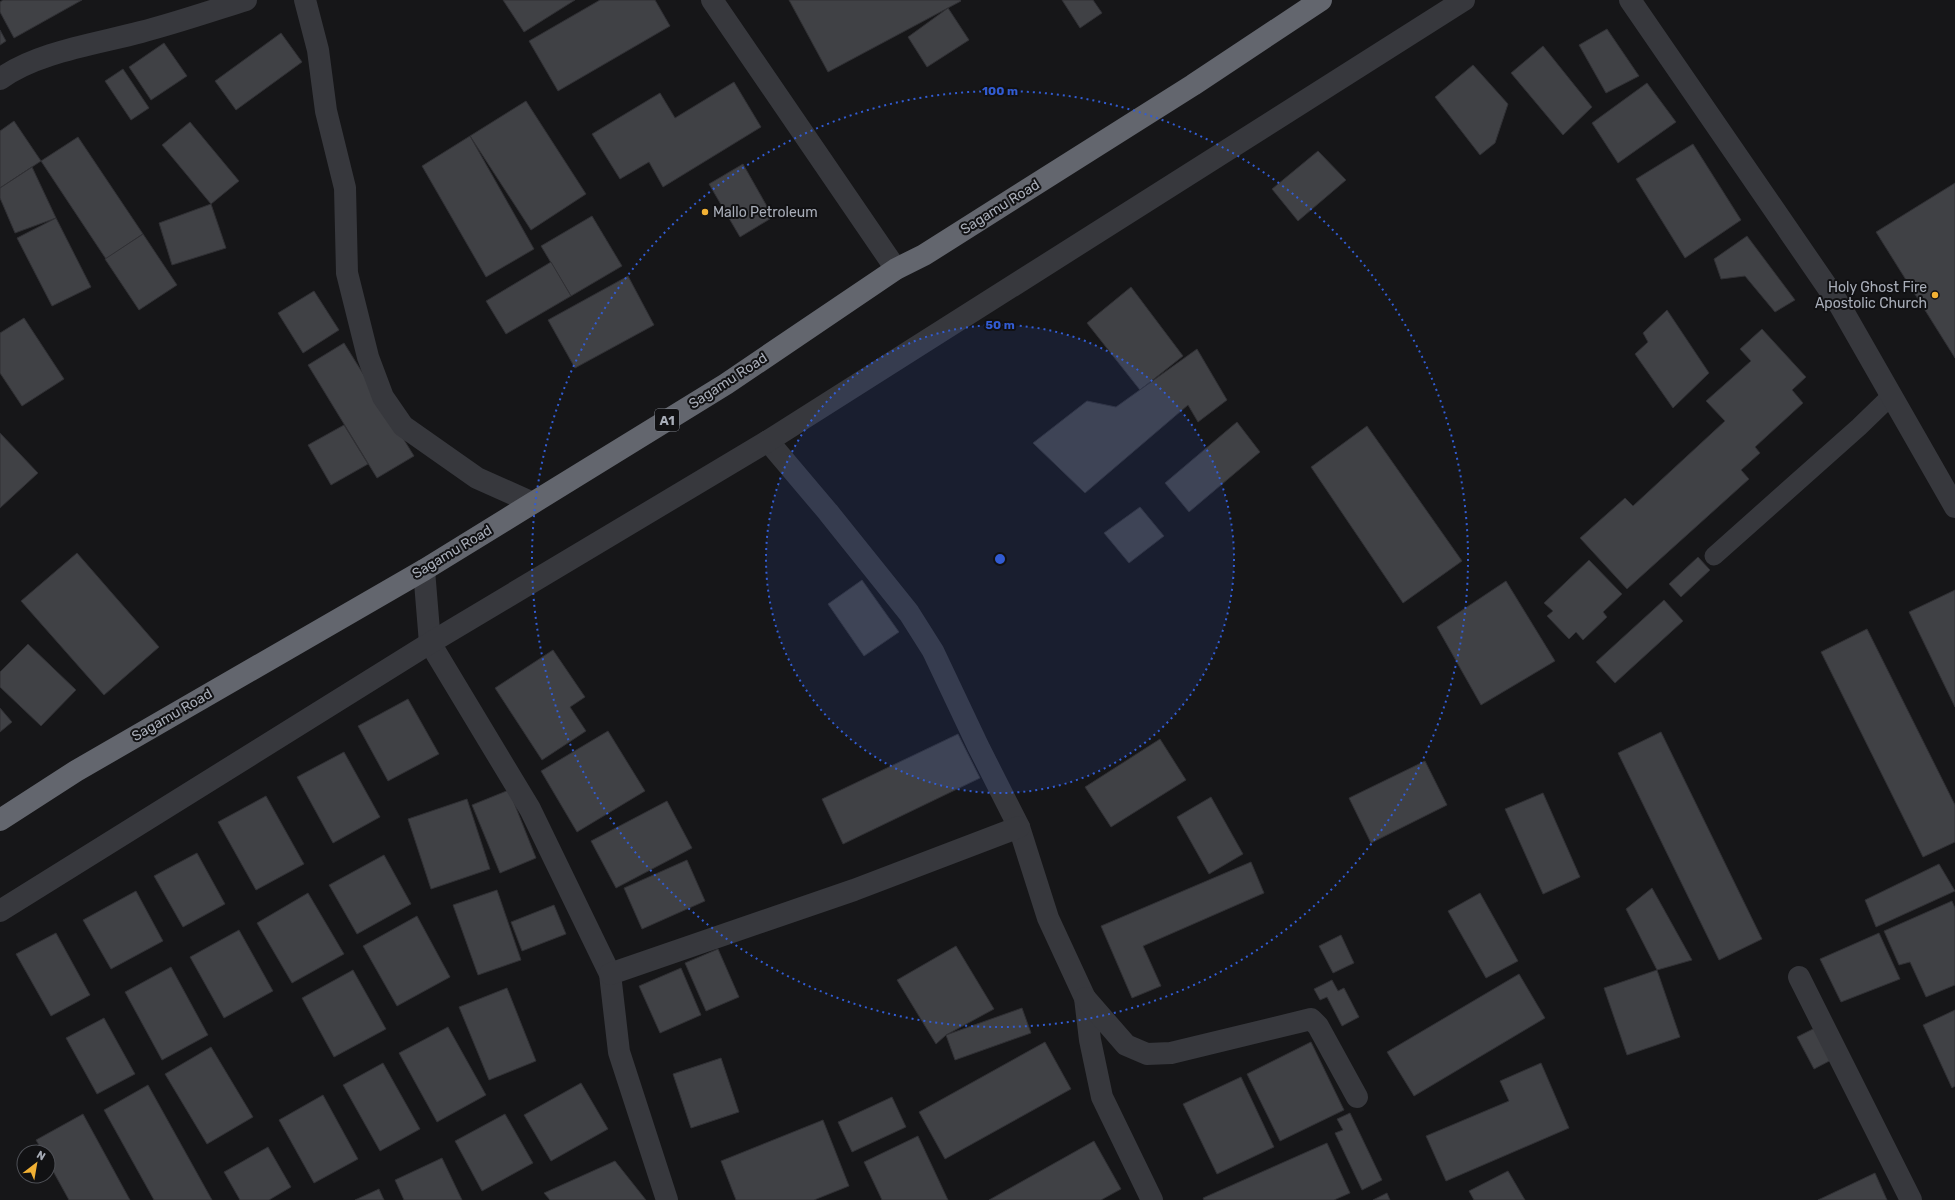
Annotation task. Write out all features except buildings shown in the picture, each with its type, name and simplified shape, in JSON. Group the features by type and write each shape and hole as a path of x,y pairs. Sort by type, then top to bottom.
{"highway":[{"name":"Sagamu Road","path":"0,820 76,771 424,570 726,384 896,269 924,255 1172,98 1321,0"}],"street":[{"path":"0,79 15,68 44,57 167,25 246,0"},
{"path":"305,0 318,50 326,111 344,188 347,273 368,357 383,397 403,426 477,478 533,503"},
{"path":"712,0 896,269"},
{"path":"0,911 430,643 768,441 1464,0"},
{"path":"1630,0 1839,304 1955,507"},
{"path":"768,441 828,512 909,613 933,650 978,746 1020,827 1048,918 1085,998 1126,1045 1147,1054 1171,1053 1311,1019 1318,1026 1358,1097"},
{"path":"424,570 430,643 530,809 610,974 619,1052 667,1200"},
{"path":"610,974 854,890 1020,827"},
{"path":"1799,977 1912,1200"},
{"path":"1085,998 1090,1040 1102,1097 1152,1200"}],"lane":[{"path":"1714,556 1891,396"}],"place":[{"name":"Mallo Petroleum","path":"705,212"},
{"name":"Holy Ghost Fire Apostolic Church","path":"1935,295"}]}
